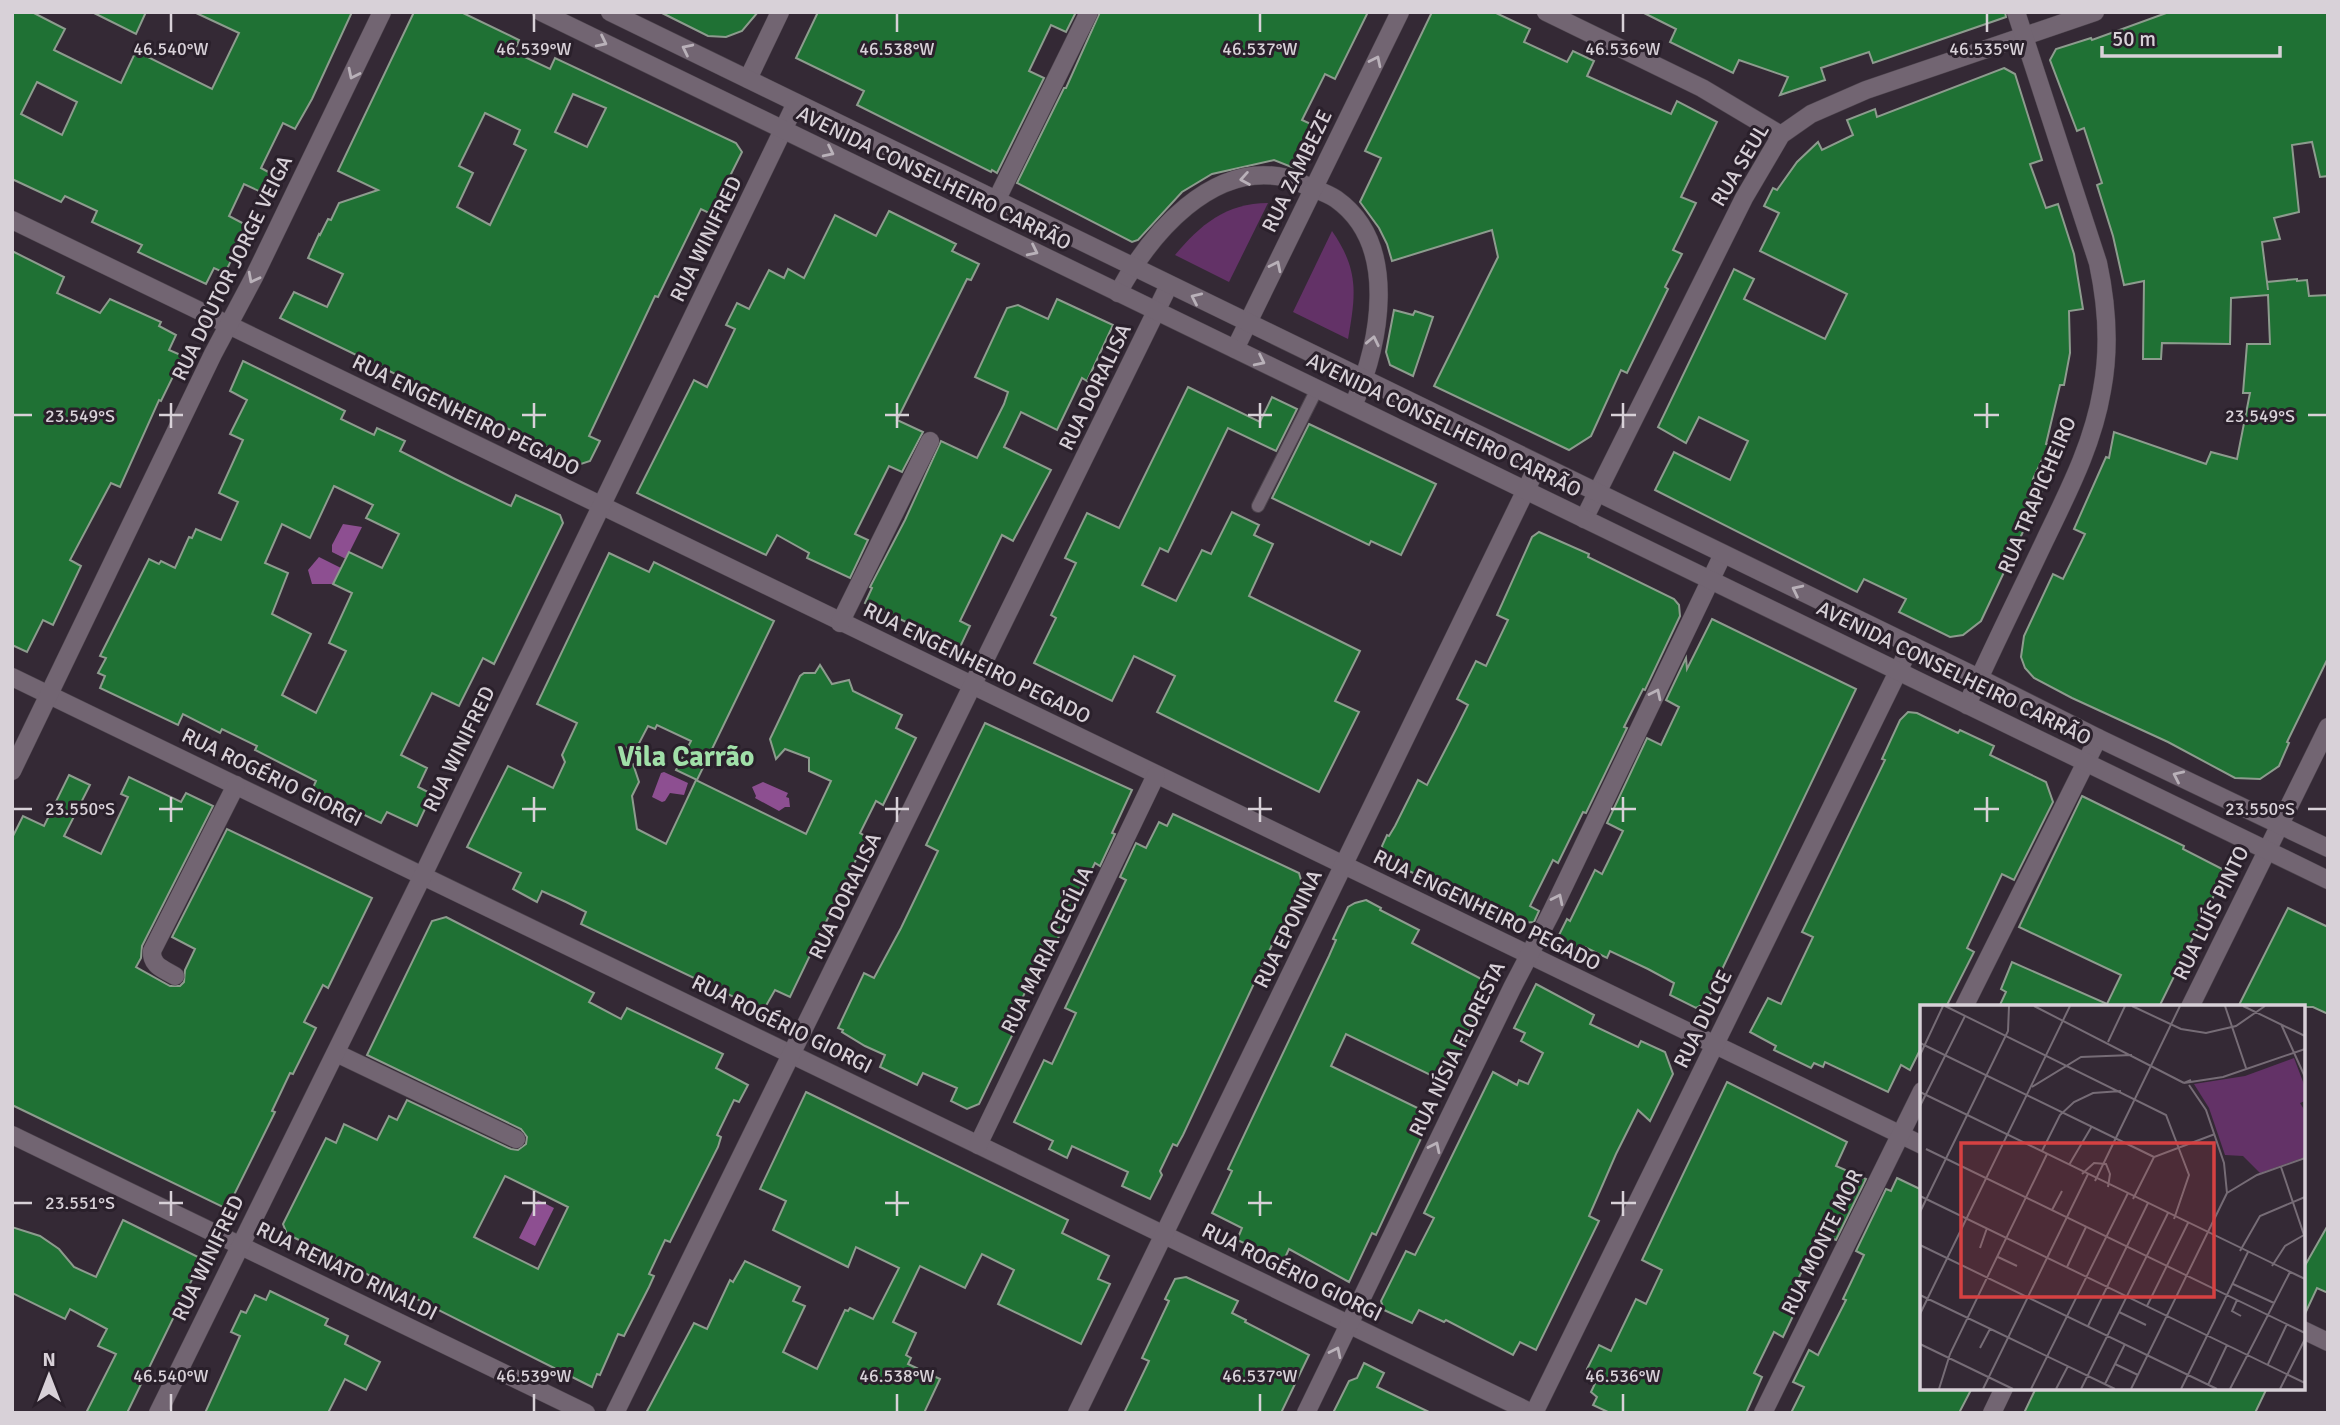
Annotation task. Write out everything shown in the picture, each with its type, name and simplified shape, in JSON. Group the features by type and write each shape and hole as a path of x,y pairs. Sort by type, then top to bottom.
{"street":[{"name":"RUA DOUTOR JORGE VEIGA","path":"12,771 382,12"},
{"name":"AVENIDA CONSELHEIRO CARRÃO","path":"541,12 2328,880"},
{"name":"AVENIDA CONSELHEIRO CARRÃO","path":"610,12 1538,466 2328,848"},
{"path":"748,79 780,12"},
{"path":"996,201 1088,12"},
{"name":"RUA ZAMBEZE","path":"1235,349 1399,12"},
{"path":"1546,12 1702,88 1781,135"},
{"name":"RUA TRAPICHEIRO","path":"1967,705 2077,473 2094,426 2102,389 2107,340 2105,296 2098,262 2016,12"},
{"name":"RUA SEUL","path":"1584,519 1738,210 1781,135 1811,114 1866,90 2095,12"},
{"name":"RUA WINIFRED","path":"158,1413 423,875 796,103"},
{"path":"1118,293 1132,267 1177,215 1201,194 1223,183 1246,177 1286,177 1334,197 1347,208 1372,248 1379,290 1377,323 1364,380 1353,406"},
{"name":"RUA ENGENHEIRO PEGADO","path":"12,220 1920,1144"},
{"name":"RUA DORALISA","path":"615,1413 1169,285"},
{"path":"840,623 930,441"},
{"name":"RUA EPONINA","path":"1077,1413 1538,466"},
{"name":"RUA NÍSIA FLORESTA","path":"1306,1413 1552,913 1723,554"},
{"name":"RUA DULCE","path":"1533,1413 1911,645"},
{"name":"RUA ROGÉRIO GIORGI","path":"12,677 1533,1413"},
{"name":"RUA LUÍS PINTO","path":"2191,1005 2328,727"},
{"path":"1965,1005 2098,738"},
{"name":"RUA MARIA CECÍLIA","path":"978,1144 1156,775"},
{"path":"176,976 157,965 152,951 236,785"},
{"path":"336,1053 516,1139"},
{"name":"RUA MONTE MOR","path":"1763,1413 1920,1095"},
{"name":"RUA RENATO RINALDI","path":"12,1135 586,1413"},
{"path":"2305,1331 2328,1342"},
{"path":"1992,1413 2003,1390"}],"lane":[{"path":"1258,506 1317,389"}],"shaded area":[{"path":"1268,203 1229,282 1175,255 1194,234 1215,218 1239,207"},
{"path":"1332,231 1347,258 1353,283 1353,309 1348,339 1293,312"},
{"path":"343,524 362,527 346,559 332,552 332,545"},
{"path":"319,557 341,568 333,584 312,584 308,570"},
{"path":"661,773 688,783 684,795 670,793 662,802 652,797"},
{"path":"763,782 788,793 786,797 789,798 790,807 779,811 755,798 752,787"},
{"path":"538,1200 554,1208 535,1246 519,1238"}],"building":[{"path":"12,12 32,12 65,29 54,50 121,83 136,51 212,89 239,33 194,12 352,12 312,99 295,129 283,123 261,168 272,174 263,193 244,184 229,216 248,226 225,273 214,268 206,284 138,252 142,245 92,222 97,211 65,196 61,202 12,179","holes":["37,82 77,102 62,135 21,114"]},
{"path":"92,12 146,12 136,34"},
{"path":"414,12 461,12 519,40 514,52 550,69 555,58 736,143 742,152 711,214 701,209 658,297 655,296 589,436 600,441 590,461 581,464 280,318 294,292 327,307 343,274 308,258 319,234 328,219 331,220 339,203 378,190 338,171","holes":["573,94 606,108 587,147 555,132","485,113 520,130 514,144 526,150 490,225 457,207 473,173 459,166"]},
{"path":"660,12 758,12 742,31 726,37 708,36"},
{"path":"818,12 1076,12 1066,32 1051,25 1029,71 1044,78 997,173 857,105 864,91 796,58"},
{"path":"1100,12 1368,12 1335,79 1325,74 1302,120 1313,125 1294,168 1274,160 1212,174 1182,192 1138,240 1132,242 1017,183 1066,88"},
{"path":"1432,12 1494,12 1530,29 1524,42 1567,62 1573,51 1594,61 1587,76 1671,114 1677,101 1717,122 1681,197 1696,203 1673,250 1682,254 1665,287 1668,289 1627,373 1621,370 1591,436 1569,450 1434,386 1498,257 1492,230 1392,261 1379,228 1360,202 1381,158 1365,151"},
{"path":"1642,12 2005,12 2006,17 1873,63 1869,52 1821,68 1825,80 1780,95 1788,77 1739,60 1733,73 1670,42 1676,29"},
{"path":"2169,12 2328,12 2328,176 2320,177 2312,142 2292,145 2299,212 2274,218 2280,239 2262,242 2267,282 2307,280 2309,296 2328,295 2328,658 2287,742 2289,743 2279,766 2260,779 2235,778 2168,742 2072,698 2034,678 2025,668 2021,657 2024,636 2053,574 2063,579 2085,534 2074,529 2106,457 2109,458 2114,432 2206,464 2211,452 2237,459 2250,393 2243,393 2247,344 2270,344 2268,295 2231,298 2230,344 2162,343 2161,359 2143,359 2144,281 2124,285 2113,236 2097,185 2102,183 2084,128 2077,131 2050,60 2056,49 2091,38 2092,40"},
{"path":"2004,68 2015,74 2042,160 2030,164 2046,208 2058,204 2074,254 2083,309 2069,311 2070,353 2064,385 2060,385 2046,444 2049,445 2033,479 2045,485 1981,621 1963,635 1950,637 1899,612 1906,599 1864,579 1857,592 1655,490 1674,452 1730,480 1748,441 1699,417 1686,443 1658,427 1734,269 1754,279 1744,299 1825,339 1847,294 1760,251 1779,213 1764,206 1773,188 1777,190 1797,162 1818,142 1822,150 1853,135 1847,120 1875,109 1877,117"},
{"path":"889,211 956,244 952,251 979,264 971,280 967,279 897,420 923,432 902,472 889,466 855,534 868,540 850,578 807,558 809,553 777,535 766,555 637,493 694,380 707,387 735,329 726,325 737,303 749,309 769,270 784,278 788,269 804,278 835,215 876,236"},
{"path":"12,251 64,277 57,293 100,313 110,299 161,322 159,326 176,335 169,350 183,356 161,401 159,400 120,487 111,483 70,560 81,566 53,625 43,620 27,652 12,645"},
{"path":"1057,299 1113,325 1087,381 1082,378 1057,430 1021,412 1004,447 1051,470 1013,541 1002,535 960,621 970,626 960,647 865,603 872,588 870,587 905,520 941,441 977,458 1004,404 1008,392 975,377 1007,308 1018,305 1048,319"},
{"path":"1394,310 1413,315 1415,311 1433,317 1413,376 1390,365 1386,352"},
{"path":"243,361 345,411 341,419 374,435 377,428 405,441 400,451 455,479 511,506 516,495 560,515 563,523 494,664 483,658 459,706 432,693 401,755 427,768 418,787 432,794 417,826 387,812 381,823 312,790 316,781 255,750 257,746 222,729 220,733 183,714 178,725 100,688 105,676 98,673 106,658 100,656 149,559 175,568 189,537 192,538 196,529 221,540 238,502 219,493 243,440 230,434 247,400 230,391","holes":["334,486 373,505 366,518 399,534 382,568 349,552 333,584 352,593 329,643 346,651 316,713 282,695 311,634 272,614 288,573 265,563 282,524 310,538"]},
{"path":"1188,387 1260,422 1272,397 1297,409 1276,451 1228,428 1168,552 1160,548 1142,585 1176,601 1202,550 1211,554 1232,512 1259,525 1254,535 1273,544 1249,596 1360,651 1335,701 1359,712 1319,792 1157,712 1175,676 1134,656 1112,701 1034,663 1056,618 1051,615 1076,563 1065,558 1087,513 1119,528"},
{"path":"1309,424 1436,484 1401,555 1371,541 1369,545 1272,498"},
{"path":"1539,532 1589,554 1588,557 1674,599 1679,605 1680,616 1624,727 1627,728 1586,813 1583,812 1558,863 1553,860 1530,906 1539,911 1534,922 1522,923 1385,860 1382,846 1418,780 1427,785 1468,705 1457,699 1476,661 1486,666 1508,620 1497,615 1532,537"},
{"path":"609,553 649,572 654,562 774,621 697,780 676,770 691,741 657,725 655,729 648,726 635,751 627,748 630,763 633,764 639,782 632,796 637,829 666,844 696,780 806,834 831,781 809,771 809,758 785,749 776,759 770,739 800,676 804,673 815,673 820,665 832,684 849,680 853,691 902,715 896,728 916,738 883,805 876,801 860,833 867,837 790,997 775,990 763,1011 581,924 586,912 566,902 542,891 537,902 513,889 521,873 467,847 508,766 553,788 565,762 562,755 577,723 537,704"},
{"path":"1712,619 1856,689 1706,1003 1696,1008 1670,995 1674,983 1648,969 1610,951 1607,958 1585,947 1583,951 1557,939 1567,919 1570,921 1595,870 1602,874 1623,831 1607,823 1647,738 1661,745 1679,707 1666,700 1686,658 1687,669"},
{"path":"1908,712 1917,713 1958,733 1960,730 1994,746 1990,755 2046,782 2053,802 2014,880 2002,874 1967,948 1974,952 1947,1005 1920,1005 1920,1050 1910,1070 1901,1065 1888,1092 1825,1062 1823,1067 1814,1063 1811,1068 1774,1050 1776,1046 1750,1032 1768,998 1781,1004 1813,937 1802,932 1885,760 1882,759 1900,720"},
{"path":"985,723 1132,790 1100,866 1095,863 1045,965 1039,962 1015,1014 1021,1017 979,1104 967,1109 951,1101 957,1088 923,1073 917,1085 880,1067 885,1055 865,1046 838,1028 864,973 874,978 901,928 938,851 926,845"},
{"path":"69,775 90,785 64,836 101,854 128,797 121,794 129,777 181,802 186,793 213,806 142,946 141,958 136,967 170,986 180,986 184,982 185,970 195,949 172,937 227,829 372,898 328,988 323,985 304,1022 316,1028 293,1074 290,1073 272,1111 275,1112 227,1209 12,1105 12,838 23,816 44,826"},
{"path":"2082,796 2184,846 2183,849 2226,871 2160,1005 2000,1005 2006,992 2001,989 2012,962 2107,1004 2121,975 2019,927"},
{"path":"1173,814 1299,873 1303,887 1283,929 1280,928 1183,1135 1177,1146 1173,1144 1150,1199 1122,1186 1128,1172 1072,1146 1067,1158 1049,1149 1053,1141 1014,1122 1044,1060 1052,1064 1076,1013 1065,1008 1126,880 1120,877 1136,843 1146,848 1159,822 1167,826"},
{"path":"1366,900 1419,930 1412,943 1491,984 1454,1065 1457,1066 1447,1083 1346,1034 1331,1066 1432,1115 1376,1235 1372,1233 1349,1282 1289,1249 1284,1260 1237,1240 1242,1228 1212,1213 1232,1171 1228,1169 1329,956 1336,940 1333,939 1348,907"},
{"path":"2288,908 2328,927 2328,1014 2305,1005 2239,1005"},
{"path":"446,917 594,993 589,1002 621,1019 627,1008 723,1054 716,1068 748,1085 739,1102 734,1100 717,1135 721,1137 718,1147 670,1242 665,1240 649,1274 654,1276 649,1287 624,1336 618,1334 592,1387 287,1234 283,1224 326,1138 336,1143 344,1124 377,1140 389,1116 397,1120 407,1100 511,1149 518,1150 526,1144 527,1137 521,1129 367,1055 432,921","holes":["505,1176 568,1207 538,1269 474,1237"]},
{"path":"1536,984 1594,1015 1590,1024 1638,1047 1641,1041 1665,1052 1673,1074 1650,1121 1638,1110 1616,1154 1589,1216 1599,1221 1536,1350 1520,1342 1513,1355 1446,1320 1444,1322 1419,1310 1412,1323 1384,1310 1381,1301 1406,1251 1415,1255 1434,1218 1424,1213 1493,1072 1517,1085 1519,1080 1528,1084 1543,1053 1521,1041 1525,1033 1514,1028"},
{"path":"1727,1082 1847,1142 1836,1166 1866,1179 1836,1240 1831,1238 1825,1249 1815,1244 1790,1296 1800,1301 1783,1337 1774,1332 1754,1373 1762,1377 1746,1413 1610,1413 1593,1405 1597,1397 1591,1392 1599,1375 1587,1369 1599,1345 1611,1351 1636,1299 1646,1304 1662,1270 1642,1260"},
{"path":"806,1092 1068,1220 1062,1233 1109,1256 1098,1279 1110,1284 1081,1344 998,1304 1014,1270 982,1254 965,1288 920,1266 893,1322 916,1333 906,1355 911,1358 908,1364 940,1379 924,1413 646,1413 694,1323 707,1329 730,1280 733,1282 745,1261 800,1287 793,1301 805,1306 783,1352 817,1369 845,1310 850,1308 873,1319 899,1268 856,1247 848,1267 773,1230 786,1201 760,1189"},
{"path":"1897,1178 1920,1189 1920,1390 1971,1390 1959,1413 1791,1413 1804,1387 1793,1382 1809,1350 1818,1355 1846,1300 1843,1299 1864,1255 1856,1251 1886,1189 1891,1191"},
{"path":"123,1220 202,1259 127,1413 86,1413 116,1354 98,1346 107,1329 70,1309 65,1319 12,1293 12,1227 40,1236 59,1249 74,1267 96,1277"},
{"path":"2328,1225 2328,1293 2317,1288 2305,1314 2305,1265"},
{"path":"1186,1277 1238,1301 1232,1313 1309,1355 1281,1413 1124,1413 1149,1361 1142,1358 1169,1301 1165,1299 1175,1279"},
{"path":"270,1291 328,1319 325,1325 348,1336 345,1344 380,1362 366,1390 345,1379 328,1413 205,1413 240,1336 231,1332 241,1311 246,1313 255,1295 266,1300"},
{"path":"1364,1363 1384,1373 1377,1387 1431,1413 1333,1413 1349,1381 1357,1378"},
{"path":"2035,1390 2266,1390 2255,1413 2024,1413"}],"district":[{"name":"Vila Carrão","path":"686,757"}]}
